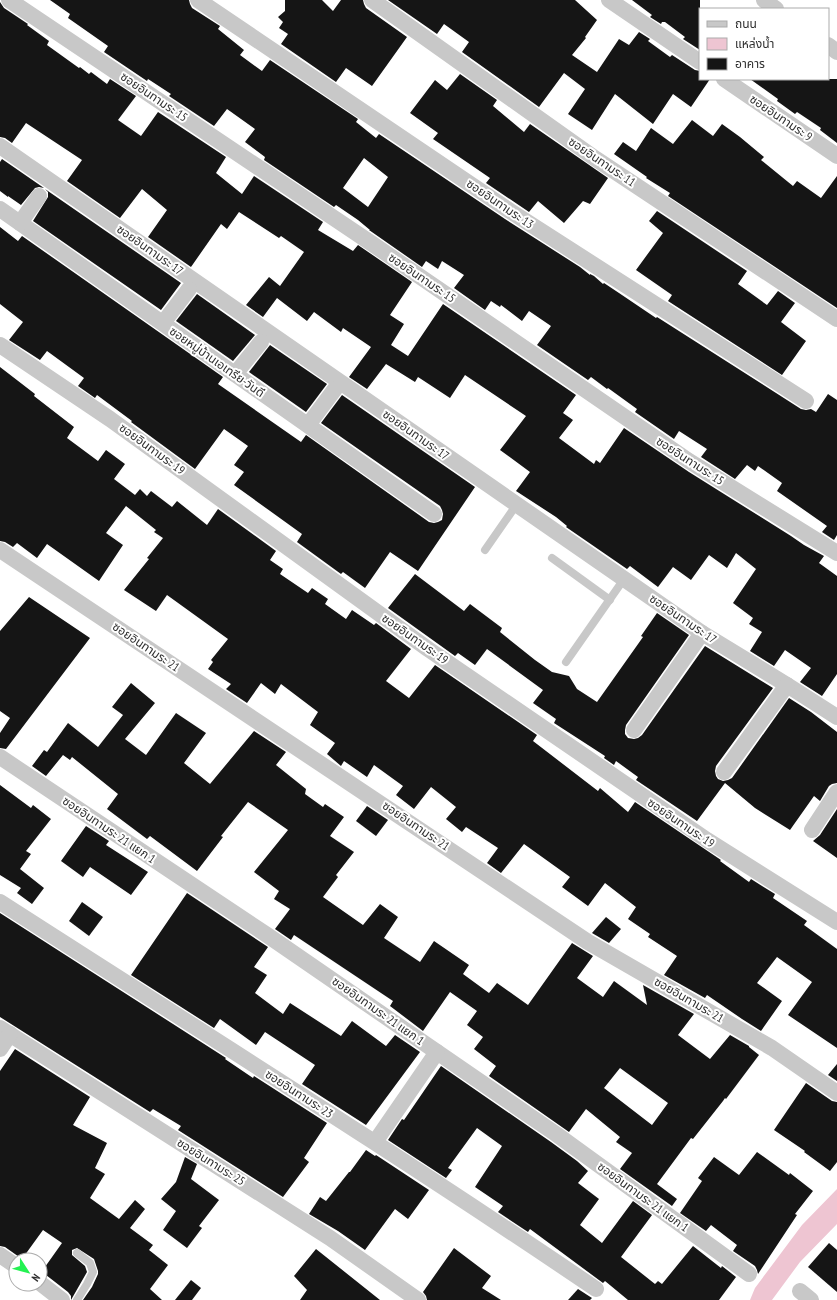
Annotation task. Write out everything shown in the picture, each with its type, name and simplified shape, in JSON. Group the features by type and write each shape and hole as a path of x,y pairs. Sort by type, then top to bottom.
{"street":[{"name":"ซอยอินทามระ 15","path":"9,0 371,243 689,461 837,553"},
{"name":"ซอยอินทามระ 13","path":"198,0 510,211 806,401"},
{"name":"ซอยอินทามระ 11","path":"372,0 596,159 837,319"},
{"path":"609,0 699,61"},
{"path":"764,0 775,8"},
{"path":"829,46 837,52"},
{"name":"ซอยอินทามระ 9","path":"725,80 837,156"},
{"name":"ซอยอินทามระ 17","path":"0,146 702,633 837,717"},
{"path":"20,223 39,196"},
{"name":"ซอยหมู่บ้านเอเทรีย-วันดี","path":"0,210 434,514"},
{"path":"163,323 189,289"},
{"path":"235,374 261,342"},
{"name":"ซอยอินทามระ 19","path":"0,345 110,419 428,649 700,836 837,922"},
{"path":"308,425 335,389"},
{"name":"ซอยอินทามระ 21","path":"0,550 588,942 772,1048 837,1093"},
{"path":"634,730 702,633"},
{"path":"724,772 787,685"},
{"name":"ซอยอินทามระ 21 แยก 1","path":"0,757 267,935 556,1134 749,1274"},
{"path":"812,830 837,792"},
{"name":"ซอยอินทามระ 23","path":"0,902 375,1142 596,1289"},
{"path":"0,1049 5,1031"},
{"name":"ซอยอินทามระ 25","path":"5,1031 330,1238 418,1300"},
{"path":"375,1142 437,1052"},
{"path":"48,1289 62,1300"}],"lane":[{"path":"485,550 517,504"},
{"path":"552,558 610,600"},
{"path":"566,662 624,579"},
{"path":"77,1253 90,1263 93,1272 77,1300"}],"water":[{"path":"837,1189 837,1224 800,1262 772,1300 750,1300 755,1288 802,1225"}],"building":[{"path":"50,0 189,0 192,8 220,26 218,29 244,50 240,55 262,71 270,60 358,119 356,122 376,138 379,134 505,219 590,275 594,276 603,284 604,283 656,318 657,317 801,409 811,409 816,412 828,394 837,400 837,535 834,540 822,532 827,526 777,491 782,483 758,466 755,471 747,465 735,479 701,457 707,449 679,431 674,439 635,412 637,409 608,388 607,389 591,377 588,380 537,345 551,326 529,311 522,321 501,305 500,307 491,301 485,310 454,288 464,275 442,261 438,269 426,261 422,267 336,205 334,207 264,160 265,157 245,142 255,129 227,109 214,126 169,96 171,94 148,79 147,81 104,52 108,46 68,18 70,14","holes":["364,158 388,177 368,207 343,188"]},
{"path":"285,0 322,0 333,11 341,0 363,0 366,8 407,37 372,86 346,68 336,82 281,44 288,34 279,28 283,22 278,17 285,11"},
{"path":"388,0 575,0 597,20 585,37 586,38 572,55 597,72 619,39 629,45 639,32 650,39 648,41 670,57 672,55 695,70 699,71 699,80 709,80 691,107 673,94 653,124 615,94 592,130 568,114 585,89 564,73 539,107 462,52 469,42 444,24 437,34"},
{"path":"632,0 700,0 699,49 683,39 685,37 665,22 662,22 661,24 650,17 652,15"},
{"path":"0,2 4,8 28,24 27,25 49,41 47,45 79,68 80,67 89,74 91,72 107,84 110,79 136,96 118,120 141,136 158,112 226,157 216,173 242,194 254,176 323,222 318,230 353,251 358,245 412,282 390,315 404,324 391,345 408,356 443,304 576,395 563,413 573,420 559,438 594,464 596,460 600,463 624,428 689,472 804,545 824,556 819,563 837,576 837,674 822,696 800,682 811,668 785,650 774,666 750,651 762,632 749,624 753,618 733,603 756,569 736,553 727,568 709,555 691,580 673,567 658,587 630,566 627,569 566,527 567,526 556,517 516,491 530,472 500,450 526,416 465,375 450,398 418,377 415,382 386,364 367,389 349,377 371,347 343,328 341,332 314,312 307,321 277,298 263,317 246,305 269,277 280,286 304,252 281,236 279,238 239,212 227,229 221,224 191,267 148,237 167,210 142,189 120,218 67,181 82,160 26,123 12,143 5,138 0,137"},
{"path":"460,74 497,100 493,106 524,132 530,124 608,178 590,204 583,201 564,223 538,201 529,212 486,183 490,178 433,139 438,133 410,113 435,80 447,90"},
{"path":"837,79 837,143 820,130 821,128 797,112 795,114 777,101 778,99 751,80"},
{"path":"692,120 713,136 722,124 764,157 761,160 793,186 797,181 821,198 837,176 837,308 668,196 670,193 646,178 647,177 614,154 623,142 636,151 651,128 673,144"},
{"path":"2,159 44,188 35,188 21,205 8,197 0,191 0,162"},
{"path":"45,189 181,283 161,310 33,221 48,197 48,192"},
{"path":"657,211 747,271 738,284 767,305 778,291 795,303 781,322 806,341 782,375 668,301 672,295 636,270 663,233 649,221"},
{"path":"0,227 18,241 22,236 223,377 218,384 301,442 306,435 429,522 434,523 442,520 443,514 440,506 321,423 342,395 475,487 418,571 390,552 365,588 343,572 341,574 297,542 302,534 234,485 244,472 234,465 248,446 224,429 195,469 97,395 95,398 78,386 84,378 47,351 40,360 9,340 23,322 0,304"},
{"path":"197,294 255,335 233,361 176,321"},
{"path":"270,345 327,384 306,412 249,372"},
{"path":"0,367 74,427 67,438 98,461 106,450 125,464 114,479 135,495 140,489 147,496 151,491 172,507 177,501 207,525 218,509 276,551 270,560 283,569 280,574 308,593 312,588 328,599 325,604 346,619 352,610 374,625 376,623 411,649 386,681 409,698 435,665 537,735 533,741 598,791 600,788 628,812 635,802 721,860 720,861 749,882 751,879 775,894 773,898 807,921 804,925 837,949 837,1048 788,1015 812,982 777,957 757,983 782,1001 761,1031 707,995 705,998 664,975 677,956 648,937 650,934 628,919 636,907 605,883 588,906 562,887 570,877 524,844 501,873 487,863 498,848 466,827 462,832 446,819 456,807 431,787 414,809 396,795 403,786 374,765 367,777 344,761 341,766 327,754 335,743 310,725 318,712 281,684 275,694 261,683 247,703 226,689 231,684 208,669 213,662 211,660 228,639 167,595 156,611 124,590 149,559 147,558 163,538 154,532 156,530 126,506 106,533 123,545 99,581 47,544 37,558 17,543 13,547 0,541"},
{"path":"415,574 464,611 470,604 502,628 500,632 535,660 552,672 569,676 577,689 597,702 643,637 641,636 657,613 689,635 626,725 625,734 628,738 634,739 642,735 705,646 773,688 716,766 715,771 718,779 723,781 732,778 789,698 811,712 837,732 837,783 829,786 820,801 814,796 790,830 755,808 725,783 697,821 636,780 638,777 616,761 614,765 604,758 605,756 554,723 556,719 533,703 543,690 487,649 475,665 458,653 455,656 388,608"},
{"path":"29,597 90,638 6,749 0,748 0,733 10,718 0,711 0,631"},
{"path":"131,683 155,703 125,739 146,755 176,713 206,733 184,763 210,784 254,731 286,752 276,765 306,789 305,794 323,807 325,804 344,817 330,836 354,852 336,875 338,877 323,897 363,925 380,904 398,917 384,938 420,962 434,941 469,965 463,974 489,993 497,983 528,1005 572,943 593,956 577,978 603,997 614,981 647,1005 643,985 694,1014 678,1035 710,1059 730,1035 749,1046 759,1055 726,1099 725,1098 693,1139 691,1138 657,1184 677,1199 672,1206 620,1169 632,1153 616,1142 620,1137 586,1109 569,1132 489,1076 496,1066 474,1049 483,1037 467,1025 477,1011 450,992 423,1031 390,1006 393,1001 294,935 291,940 275,929 290,909 274,899 279,891 254,872 288,830 248,802 221,836 223,837 197,871 150,836 147,839 107,809 118,794 72,757 70,760 63,755 46,776 32,766 44,750 47,752 68,723 98,747 123,715 112,707","holes":["620,1068 668,1103 652,1125 604,1088"]},
{"path":"0,785 31,808 33,805 51,819 26,851 31,854 20,869 44,888 32,904 17,893 21,888 0,875"},
{"path":"367,806 388,820 376,836 356,821"},
{"path":"837,809 837,858 813,841 820,835"},
{"path":"86,826 109,841 106,845 148,872 131,895 90,867 83,877 61,861"},
{"path":"187,893 268,947 254,967 267,975 255,993 283,1014 290,1003 341,1036 352,1021 386,1046 395,1035 420,1052 366,1125 302,1084 315,1065 265,1032 256,1045 220,1019 214,1028 131,975"},
{"path":"82,902 103,917 89,936 69,921"},
{"path":"0,913 226,1058 225,1059 253,1078 254,1076 327,1123 304,1158 309,1162 283,1197 178,1130 181,1126 153,1109 150,1112 0,1017"},
{"path":"606,917 621,929 609,943 592,933"},
{"path":"15,1049 90,1097 73,1125 107,1143 95,1168 105,1174 90,1198 119,1219 135,1200 145,1209 130,1228 153,1245 149,1250 168,1265 150,1289 162,1300 83,1300 92,1287 98,1271 94,1259 77,1248 72,1250 72,1255 85,1266 87,1272 71,1300 71,1296 68,1292 48,1277 48,1263 62,1243 43,1230 27,1252 12,1252 5,1247 0,1246 0,1071"},
{"path":"837,1064 837,1081 828,1075"},
{"path":"441,1066 551,1142 588,1171 578,1183 599,1199 580,1225 602,1243 633,1201 652,1215 621,1257 655,1284 658,1281 662,1284 693,1246 721,1268 722,1266 736,1277 719,1300 628,1300 605,1281 603,1283 530,1229 528,1232 498,1212 503,1206 475,1187 502,1146 477,1128 448,1168 452,1170 446,1178 388,1140 402,1119 404,1120"},
{"path":"806,1083 832,1101 837,1102 837,1162 830,1171 804,1152 805,1151 774,1130"},
{"path":"366,1150 429,1190 408,1219 395,1209 365,1250 338,1231 309,1214 320,1197 326,1201"},
{"path":"757,1152 789,1175 790,1173 813,1191 795,1214 797,1215 758,1274 755,1266 733,1251 737,1245 711,1225 706,1231 680,1213 702,1181 698,1178 714,1157 739,1175"},
{"path":"185,1157 197,1164 191,1179 219,1200 199,1226 202,1228 187,1248 163,1230 176,1211 161,1199 176,1182"},
{"path":"829,1243 837,1250 837,1292 808,1267"},
{"path":"454,1248 491,1276 482,1288 501,1300 427,1300 423,1292"},
{"path":"316,1249 380,1300 300,1300 307,1290 294,1276"},
{"path":"191,1280 201,1288 192,1300 175,1300"},
{"path":"578,1289 592,1298 590,1300 568,1300"}]}
